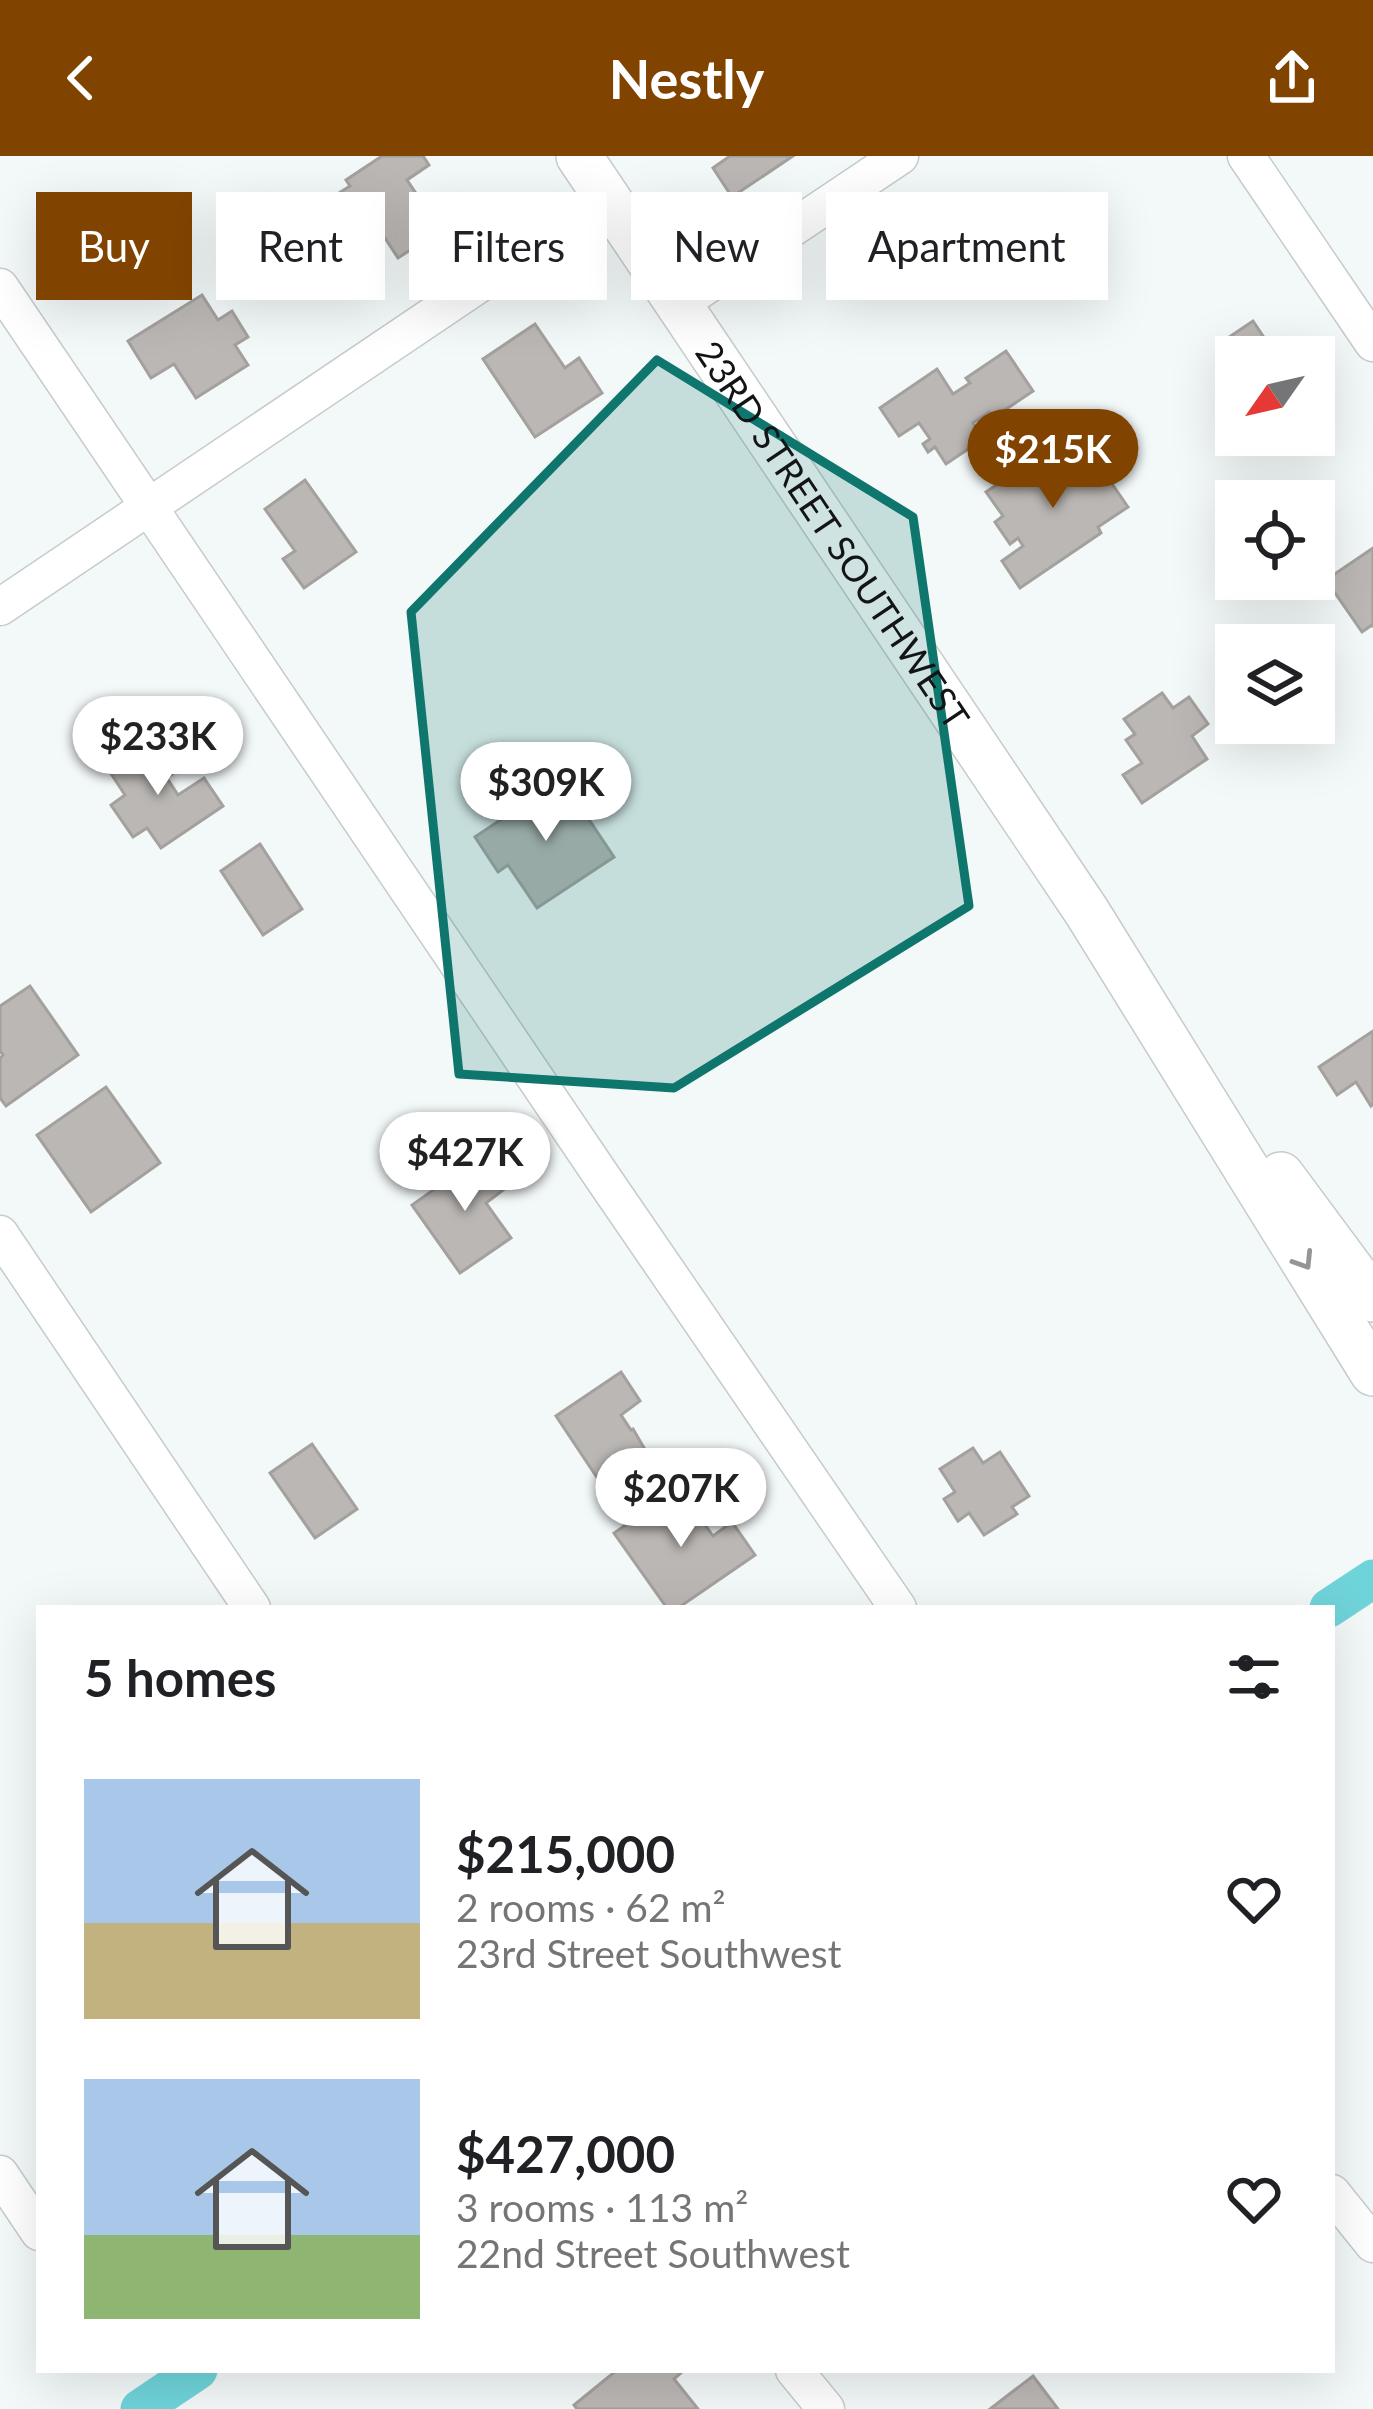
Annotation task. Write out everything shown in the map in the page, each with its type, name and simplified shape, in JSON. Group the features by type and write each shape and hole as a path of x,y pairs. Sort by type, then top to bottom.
{"street":[{"name":"23RD STREET SOUTHWEST","path":"579,156 603,192"},
{"path":"679,304 900,156"},
{"path":"1246,156 1373,343"},
{"name":"23RD STREET SOUTHWEST","path":"607,198 1087,912 1373,1373"},
{"path":"0,286 896,1605"},
{"path":"0,607 454,300"},
{"name":"23RD STREET SOUTHWEST","path":"1087,912 1373,1299"},
{"path":"0,1234 250,1605"},
{"path":"0,2174 36,2228"},
{"path":"1335,2197 1373,2244"},
{"path":"796,2373 826,2409"}],"highlighted area":[{"path":"657,360 913,517 969,906 674,1088 459,1074 411,612"}],"building":[{"path":"382,156 423,156 429,165 407,180 415,192 409,192 409,251 398,258 385,238 385,192 341,192 350,186 346,180"},
{"path":"730,156 793,156 739,192 729,192 713,168"},
{"path":"202,295 218,320 232,311 248,337 235,345 248,365 196,398 174,364 151,378 128,341"},
{"path":"1253,321 1263,336 1231,336"},
{"path":"535,324 565,368 579,358 602,393 535,437 483,359"},
{"path":"1006,351 1033,391 993,418 989,412 973,423 983,439 946,464 935,447 928,452 923,444 930,439 919,423 899,436 880,408 937,369 953,394 970,383 966,378"},
{"path":"1088,449 1128,507 1098,527 1101,533 1020,588 1002,561 1023,546 1018,538 1010,544 995,522 1003,516 986,492 1046,452 1058,469"},
{"path":"305,480 356,552 304,588 283,559 295,551 265,509"},
{"path":"1373,548 1373,627 1362,632 1335,593 1335,574"},
{"path":"1162,693 1173,708 1189,697 1208,724 1192,736 1207,759 1142,803 1123,775 1142,763 1126,740 1135,734 1124,719"},
{"path":"142,742 157,764 163,761 172,774 167,778 178,795 204,778 223,806 161,848 147,828 133,837 111,805 125,795 106,766"},
{"path":"562,779 614,857 537,908 508,865 498,872 475,837"},
{"path":"260,844 302,909 263,935 221,871"},
{"path":"30,986 78,1055 6,1106 0,1098 0,1006"},
{"path":"1373,1031 1371,1106 1356,1082 1337,1095 1319,1067"},
{"path":"106,1087 160,1163 91,1212 37,1135"},
{"path":"484,1154 507,1187 486,1203 511,1238 460,1273 412,1205"},
{"path":"621,1372 640,1401 621,1415 650,1458 604,1488 556,1416"},
{"path":"312,1444 357,1509 315,1538 270,1473"},
{"path":"973,1448 983,1463 1000,1452 1029,1496 1012,1507 1017,1514 984,1535 969,1513 958,1521 944,1499 955,1492 940,1469"},
{"path":"679,1488 713,1536 732,1522 755,1555 682,1605 665,1605 614,1533"},
{"path":"613,2373 681,2373 674,2379 698,2409 577,2409 574,2405"},
{"path":"1033,2376 1058,2409 990,2409"}],"waterway":[{"path":"1334,1605 1373,1579"},
{"path":"140,2409 194,2373"}]}
